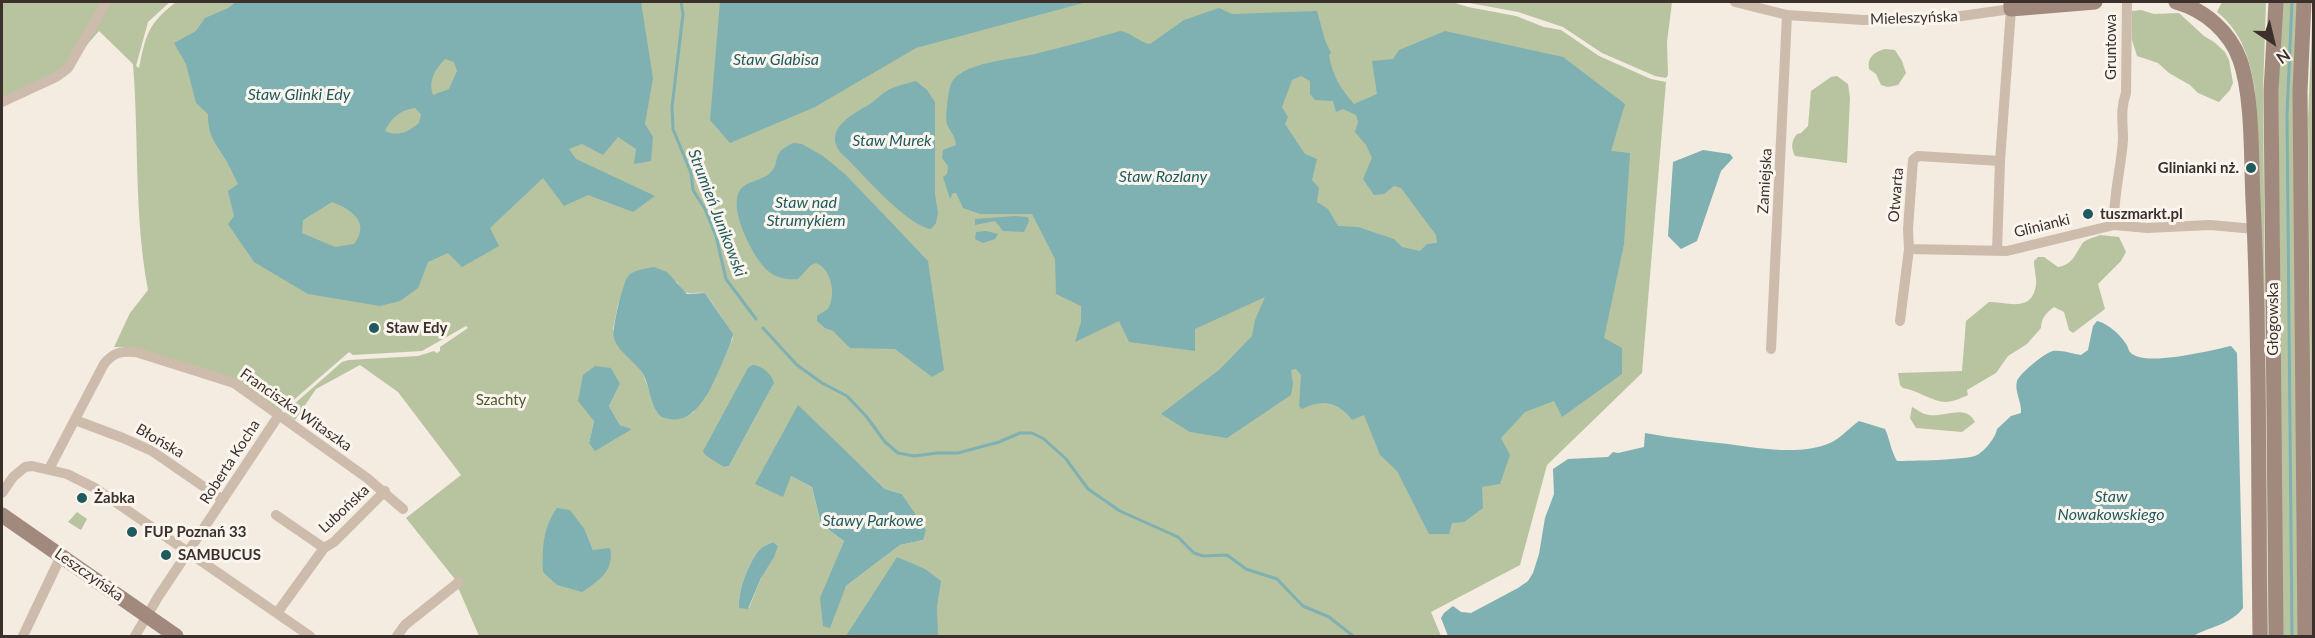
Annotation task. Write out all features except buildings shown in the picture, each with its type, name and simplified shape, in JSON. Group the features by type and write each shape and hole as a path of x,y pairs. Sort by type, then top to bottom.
{"main road":[{"name":"Mieleszyńska","path":"2011,5 2095,2"},
{"name":"Głogowska","path":"2176,2 2193,8 2219,26 2232,43 2244,73 2247,95 2254,229 2260,636"},
{"name":"Głogowska","path":"2276,2 2271,91 2276,636"},
{"name":"Głogowska","path":"2304,2 2300,60 2300,112 2304,636"},
{"name":"Leszczyńska","path":"2,515 176,636"}],"street":[{"path":"2,102 56,77 69,68 106,2"},
{"name":"Mieleszyńska","path":"1735,2 1787,15 1904,21 1940,19 2011,5"},
{"name":"Gruntowa","path":"2114,225 2113,206 2118,187 2123,129 2122,105 2126,93 2127,2"},
{"path":"1997,250 2000,161 2011,5"},
{"name":"Zamiejska","path":"1771,349 1787,15"},
{"name":"Otwarta","path":"1909,249 1908,229 1914,160 1918,156 2000,161"},
{"name":"Glinianki","path":"1909,249 2007,251 2114,225 2147,228 2210,225 2254,229"},
{"path":"1900,321 1909,249"},
{"name":"Franciszka Witaszka","path":"48,469 104,364 112,355 122,351 136,352 229,381 385,491 403,509"},
{"name":"Roberta Kocha","path":"135,636 279,415"},
{"name":"Błońska","path":"75,420 152,451 223,500"},
{"path":"2,493 13,477 25,467 48,469 79,479 189,551 310,636"},
{"name":"Lubońska","path":"277,613 324,548 334,542 385,491"},
{"name":"Lubońska","path":"276,515 324,548"},
{"path":"23,636 61,556"},
{"path":"397,636 405,625 459,582"}],"green space":[{"path":"2,2 103,2 66,67 2,98"},
{"name":"Szachty","path":"110,2 170,2 148,22 136,66 139,68 146,38 159,17 176,2 1452,2 1516,16 1544,27 1561,30 1599,56 1651,79 1666,82 1642,373 1547,465 1520,565 1431,612 1441,636 479,636 454,578 406,518 461,475 398,392 360,365 316,389 295,420 284,413 342,362 418,356 434,351 437,353 440,347 468,328 466,326 422,351 353,355 349,352 281,411 254,393 131,347 114,347 130,313 148,290 139,206 133,64 99,31 85,47","holes":["640,271 677,282 683,291 705,293 733,338 694,412 684,417 672,418 657,412 643,374 613,329 628,276","774,383 729,466 724,467","620,384 609,406 620,425 631,429 589,443 594,421","860,465 885,489 902,494 913,511 923,540 900,545 846,586 833,569 844,541 821,524 812,487 791,476","585,530 593,550 543,572","773,542 778,546 761,578 749,608 739,608 740,594 748,569 763,547"]},
{"path":"1464,2 1672,2 1667,42 1668,75 1666,78 1655,76 1602,53 1563,27 1518,12"},
{"path":"2222,2 2266,2 2263,90 2268,636 2265,636 2255,90 2244,47 2233,28 2217,12"},
{"path":"2282,2 2298,2 2299,636 2282,636 2278,59"},
{"path":"2313,2 2313,636 2308,118"},
{"path":"2141,10 2154,14 2179,13 2225,52 2229,60 2233,83 2219,102 2198,93 2158,63 2137,56 2132,40 2132,11"},
{"path":"1885,49 1895,50 1902,61 1906,73 1898,85 1888,87 1881,85 1876,74 1869,69 1872,56"},
{"path":"1837,76 1848,84 1850,98 1847,163 1795,156 1792,147 1795,137 1808,126 1811,91 1831,77"},
{"path":"2100,235 2119,237 2126,252 2121,261 2098,284 2105,309 2073,333 2069,330 2064,312 2054,307 2045,316 2041,328 2027,344 2008,356 1996,373 1967,390 1968,395 1954,401 1935,400 1900,385 1898,373 1962,371 1966,321 1989,302 2024,303 2034,294 2036,279 2034,261 2038,257 2044,257 2058,267 2063,266 2073,259 2083,242"},
{"path":"1912,407 1932,415 1965,413 1975,422 1962,432 1916,428 1910,418"},
{"path":"77,512 87,519 81,530 68,522"}],"water":[{"name":"Staw Glinki Edy","path":"236,2 641,2 653,78 645,124 653,137 651,161 634,164 636,149 618,137 603,155 582,144 569,149 576,159 655,196 633,212 588,195 564,206 543,178 490,228 499,246 462,267 448,253 428,262 418,288 400,301 380,306 308,294 254,262 228,224 234,216 228,191 238,184 211,135 208,114 196,103 186,64 174,43 196,31 205,18","holes":["445,59 454,62 457,71 449,89 433,95 431,85 433,76","415,108 421,114 419,123 403,133 395,134 385,131 390,122 405,111","332,202 346,208 356,217 360,223 359,236 354,244 335,247 302,233 303,220"]},
{"name":"Staw Glabisa","path":"720,2 1087,2 916,48 815,107 730,143 710,120"},
{"name":"Staw Rozlany","path":"1219,8 1232,14 1317,11 1331,53 1330,62 1335,75 1354,104 1377,94 1372,61 1393,59 1399,50 1445,31 1563,57 1625,104 1611,151 1630,153 1624,244 1604,338 1622,348 1622,374 1562,417 1554,401 1525,412 1501,438 1510,455 1500,484 1482,487 1483,508 1464,522 1452,523 1449,534 1429,534 1397,471 1380,455 1364,415 1352,420 1342,409 1330,404 1316,404 1302,409 1299,406 1301,375 1296,369 1291,370 1293,384 1291,395 1227,438 1190,432 1161,414 1219,370 1252,336 1255,320 1265,297 1195,329 1195,351 1129,342 1119,321 1075,342 1081,322 1081,306 1056,294 1055,259 1032,214 980,214 963,208 956,193 953,193 950,199 943,177 947,174 948,166 942,158 943,150 956,145 946,117 950,87 956,77 976,66 1035,54 1120,31 1150,44 1184,20","holes":["1301,76 1310,81 1310,94 1315,100 1333,101 1336,112 1343,109 1356,115 1358,122 1355,132 1366,145 1372,158 1363,179 1374,195 1384,194 1394,186 1401,188 1436,235 1437,243 1427,244 1420,251 1402,247 1394,239 1358,227 1338,226 1328,209 1317,202 1319,188 1312,180 1317,159 1305,154 1285,124 1288,117 1282,107 1292,80"]},
{"name":"Staw Murek","path":"916,81 927,90 935,102 935,194 938,213 936,223 931,229 908,218 883,196 840,152 835,136 842,123 888,90"},
{"name":"Staw nad Strumykiem","path":"794,143 802,144 823,156 845,174 928,261 944,370 932,377 895,349 850,348 833,331 817,321 817,316 829,307 832,295 829,276 821,266 816,263 811,265 798,279 786,279 768,271 756,256 744,233 737,210 739,192 741,188 770,173 781,150"},
{"path":"1703,150 1730,154 1733,158 1721,171 1697,241 1681,249 1668,236 1673,162"},
{"path":"1028,217 1029,221 1024,232 1003,231 995,221 975,225 975,219"},
{"path":"986,231 998,234 995,239 983,243 975,239 976,232"},
{"path":"654,267 667,272 687,294 705,293 733,334 708,393 692,413 676,419 665,418 658,414 643,374 619,348 614,338 618,307 628,276"},
{"name":"Staw Nowakowskiego","path":"2097,321 2117,333 2130,352 2137,356 2163,358 2231,346 2237,353 2243,608 2227,622 2193,636 1448,636 1441,618 1453,606 1461,612 1471,613 1528,581 1539,554 1545,518 1554,494 1553,469 1568,459 1608,457 1613,452 1644,447 1645,433 1766,449 1806,449 1834,441 1859,421 1885,429 1897,461 1972,457 1987,447 1997,429 2011,416 2021,413 2016,385 2023,373 2039,359 2053,351 2081,355 2088,350 2093,326"},
{"path":"752,365 766,371 774,383 729,466 724,467 705,455 703,451 748,368"},
{"path":"595,366 611,368 620,384 609,406 620,425 632,429 595,451 589,443 594,421 578,401 583,375"},
{"name":"Stawy Parkowe","path":"798,405 885,489 902,494 926,530 923,540 900,545 846,586 830,628 823,626 820,598 844,541 821,524 812,487 791,476 783,497 755,484"},
{"path":"557,508 570,510 585,530 593,550 610,548 608,569 600,579 582,592 557,585 543,572 544,538 552,515"},
{"path":"773,542 778,546 774,557 761,578 748,609 739,608 742,586 748,569 760,549"},
{"name":"Stawy Parkowe","path":"897,557 925,569 941,581 937,606 938,636 846,636"}],"waterway":[{"name":"Strumień Junikowski","path":"681,2 683,14 672,107 673,129 691,173 693,190 705,209 716,236 726,279 756,319"},
{"path":"2292,2 2287,115 2292,636"},
{"name":"Strumień Junikowski","path":"763,328 797,365 822,383 847,396 866,416 885,442 898,453 914,456 958,453 999,442 1020,433 1032,433 1044,439 1066,459 1088,489 1120,511 1178,537 1194,553 1203,556 1227,555 1246,569 1277,579 1303,606 1329,617 1353,636"}],"place":[{"name":"Glinianki nż.","path":"2251,168"},
{"name":"tuszmarkt.pl","path":"2088,214"},
{"name":"Staw Edy","path":"374,328"},
{"name":"Żabka","path":"82,498"},
{"name":"FUP Poznań 33","path":"132,532"},
{"name":"SAMBUCUS","path":"166,555"}]}
